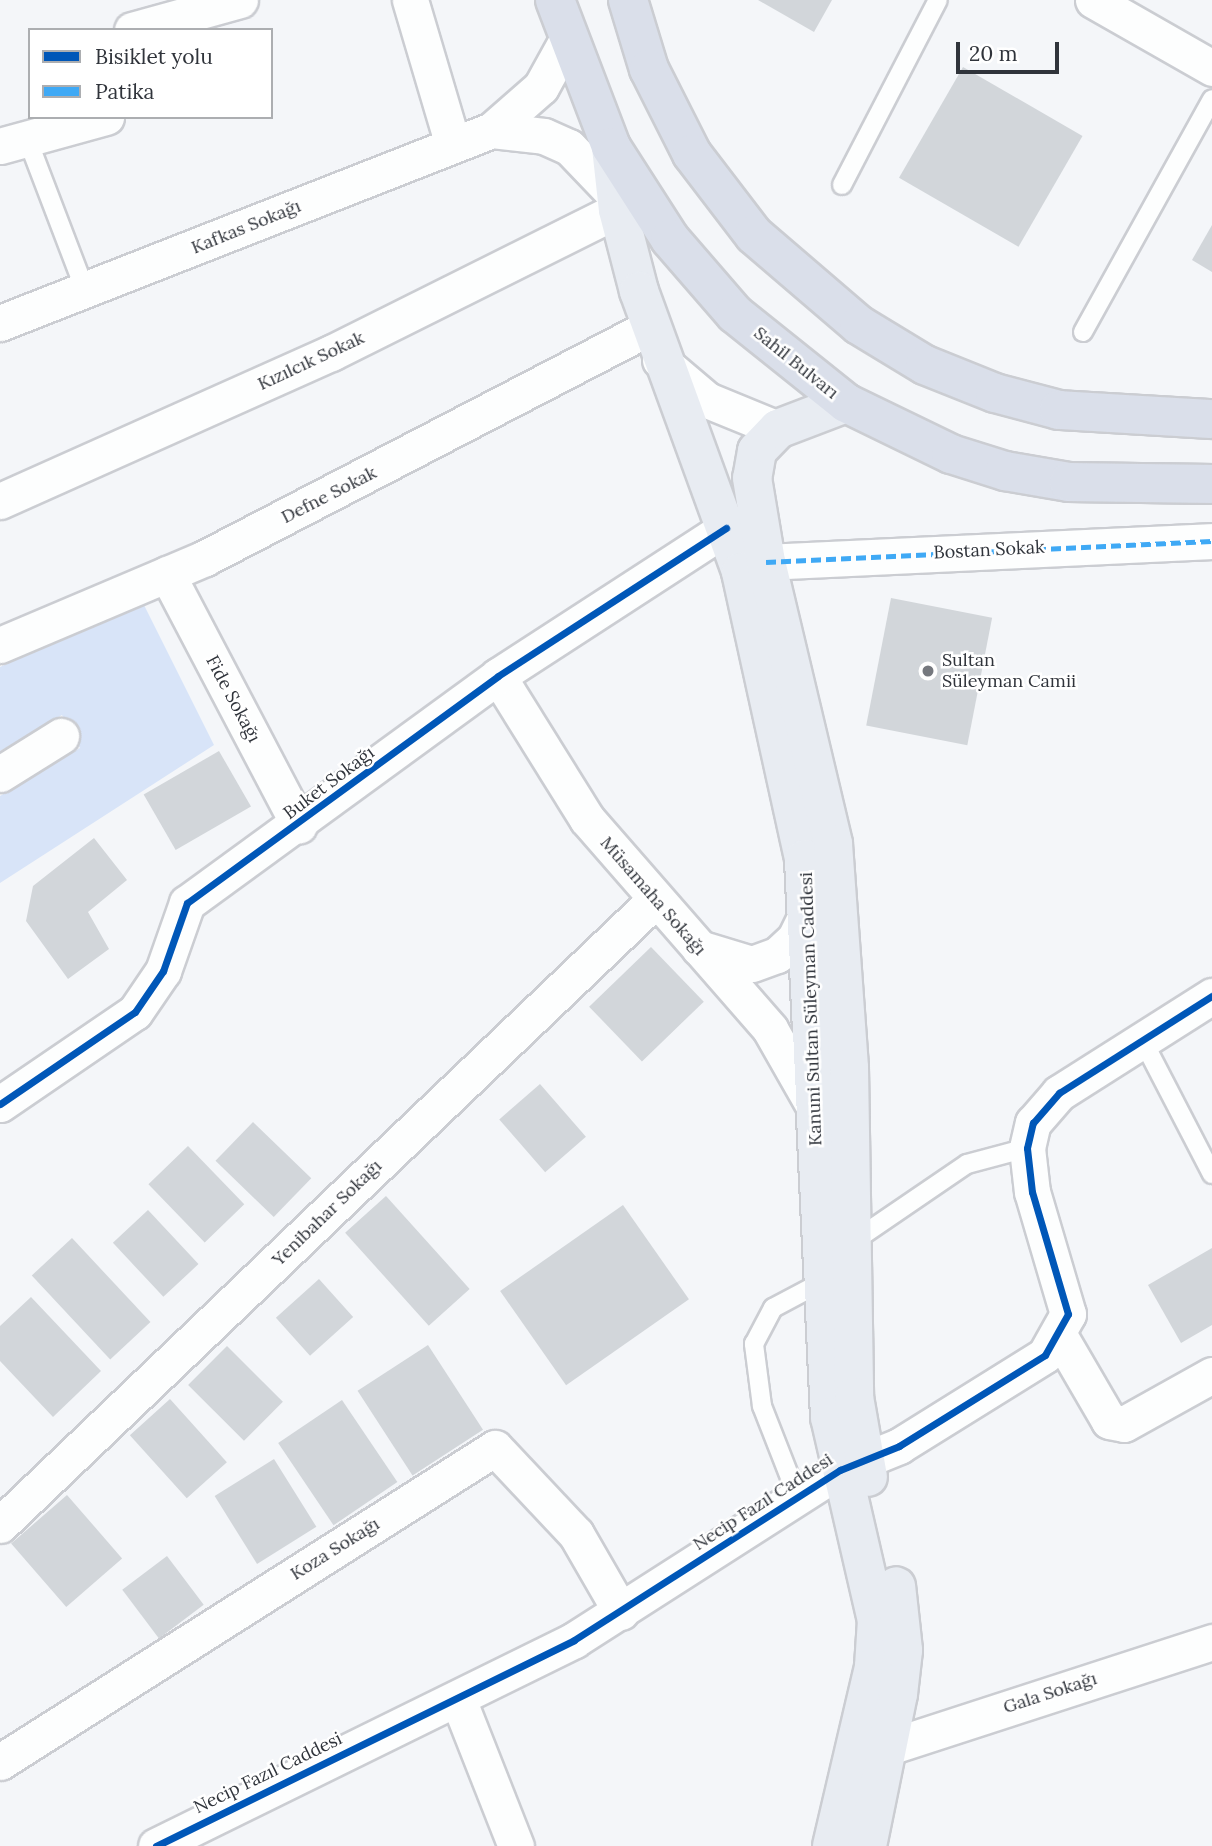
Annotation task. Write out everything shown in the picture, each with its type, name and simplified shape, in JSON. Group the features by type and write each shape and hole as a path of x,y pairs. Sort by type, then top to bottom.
{"highway":[{"name":"Sahil Bulvarı","path":"555,0 611,147 670,239 735,314 846,403 940,449 1005,471 1083,482 1212,484"},
{"path":"628,0 649,69 692,154 754,235 859,325 925,365 995,393 1059,410 1212,418"}],"main road":[{"name":"Kanuni Sultan Süleyman Caddesi","path":"611,147 616,202 655,343 726,528 774,711 809,909 820,1283 877,1620 874,1667 832,1846"},
{"name":"Kanuni Sultan Süleyman Caddesi","path":"846,403 778,429 757,451 752,478 766,562 834,845 849,1068 854,1397 852,1464 900,1602 903,1650 889,1747 867,1846"}],"street":[{"path":"139,28 240,0"},
{"path":"410,0 453,145"},
{"path":"1093,0 1212,68"},
{"path":"492,130 541,87 568,38"},
{"path":"14,142 99,119"},
{"path":"492,130 544,136 569,147 616,202"},
{"name":"Kafkas Sokağı","path":"0,323 492,130"},
{"name":"Kızılcık Sokak","path":"0,501 331,353 616,202"},
{"path":"655,343 707,400 778,429"},
{"name":"Defne Sokak","path":"0,645 167,574 655,343"},
{"name":"Buket Sokağı","path":"0,1104 135,1012 163,971 187,903 299,825 498,676 726,528"},
{"name":"Bostan Sokak","path":"766,562 1212,541"},
{"name":"Fide Sokağı","path":"167,574 299,825"},
{"name":"Müsamaha Sokağı","path":"498,676 587,819 654,901 770,1029 816,1110"},
{"path":"0,774 61,736"},
{"name":"Yenibahar Sokağı","path":"0,1525 654,901"},
{"path":"696,947 723,960 752,964 777,955 795,938 809,909"},
{"path":"1212,996 1059,1093 1032,1123 1027,1148 1032,1192 1068,1314 1059,1335 1109,1421 1124,1424 1212,1376"},
{"name":"Necip Fazıl Caddesi","path":"156,1846 458,1699 621,1612 852,1464 933,1425 1045,1355 1059,1335"},
{"name":"Koza Sokağı","path":"0,1762 495,1448 576,1534 621,1612"},
{"name":"Gala Sokağı","path":"889,1747 1212,1642"},
{"path":"458,1699 516,1846"}],"lane":[{"path":"842,185 938,0"},
{"path":"1083,332 1212,99"},
{"path":"14,142 85,290"},
{"path":"1143,1041 1212,1174"},
{"path":"850,1243 967,1164 1027,1148"},
{"path":"799,1497 768,1427 754,1344 773,1308 820,1283"}],"shaded area":[{"path":"141,599 214,745 0,883 0,796 80,748 62,715 0,751 0,667"}],"building":[{"path":"758,0 832,0 814,32"},
{"path":"963,67 1083,136 1019,247 899,178"},
{"path":"1212,225 1212,272 1192,260"},
{"name":"Sultan Süleyman Camii","path":"891,598 992,618 967,745 866,726"},
{"path":"219,751 251,806 176,850 144,794"},
{"path":"94,838 127,880 88,912 109,949 68,979 26,921 33,886"},
{"path":"651,947 704,1002 642,1061 589,1007"},
{"path":"540,1084 586,1137 545,1172 499,1119"},
{"path":"253,1122 311,1178 274,1217 215,1161"},
{"path":"188,1146 244,1204 205,1242 148,1184"},
{"path":"386,1196 470,1289 429,1326 345,1233"},
{"path":"623,1205 689,1299 566,1385 500,1291"},
{"path":"148,1210 198,1264 163,1297 113,1243"},
{"path":"72,1238 150,1322 110,1360 32,1276"},
{"path":"1212,1248 1212,1325 1181,1343 1148,1285"},
{"path":"319,1279 353,1317 310,1356 276,1318"},
{"path":"31,1297 101,1371 53,1417 0,1361 0,1326"},
{"path":"428,1345 483,1430 413,1475 358,1391"},
{"path":"227,1346 283,1402 244,1441 188,1385"},
{"path":"170,1399 227,1462 187,1498 130,1435"},
{"path":"342,1400 397,1482 334,1525 278,1443"},
{"path":"274,1459 316,1527 257,1564 215,1496"},
{"path":"67,1495 122,1558 66,1607 11,1544"},
{"path":"167,1556 204,1605 159,1638 122,1590"}],"marked path":[{"path":"766,562 1212,541"}],"cycle path":[{"path":"0,1104 135,1012 163,971 187,903 498,676 726,528"},
{"path":"156,1846 574,1640 840,1470 899,1446 1045,1355 1068,1314 1032,1192 1027,1148 1033,1123 1059,1093 1212,996"}],"place":[{"name":"Sultan Süleyman Camii","path":"928,671"}]}
